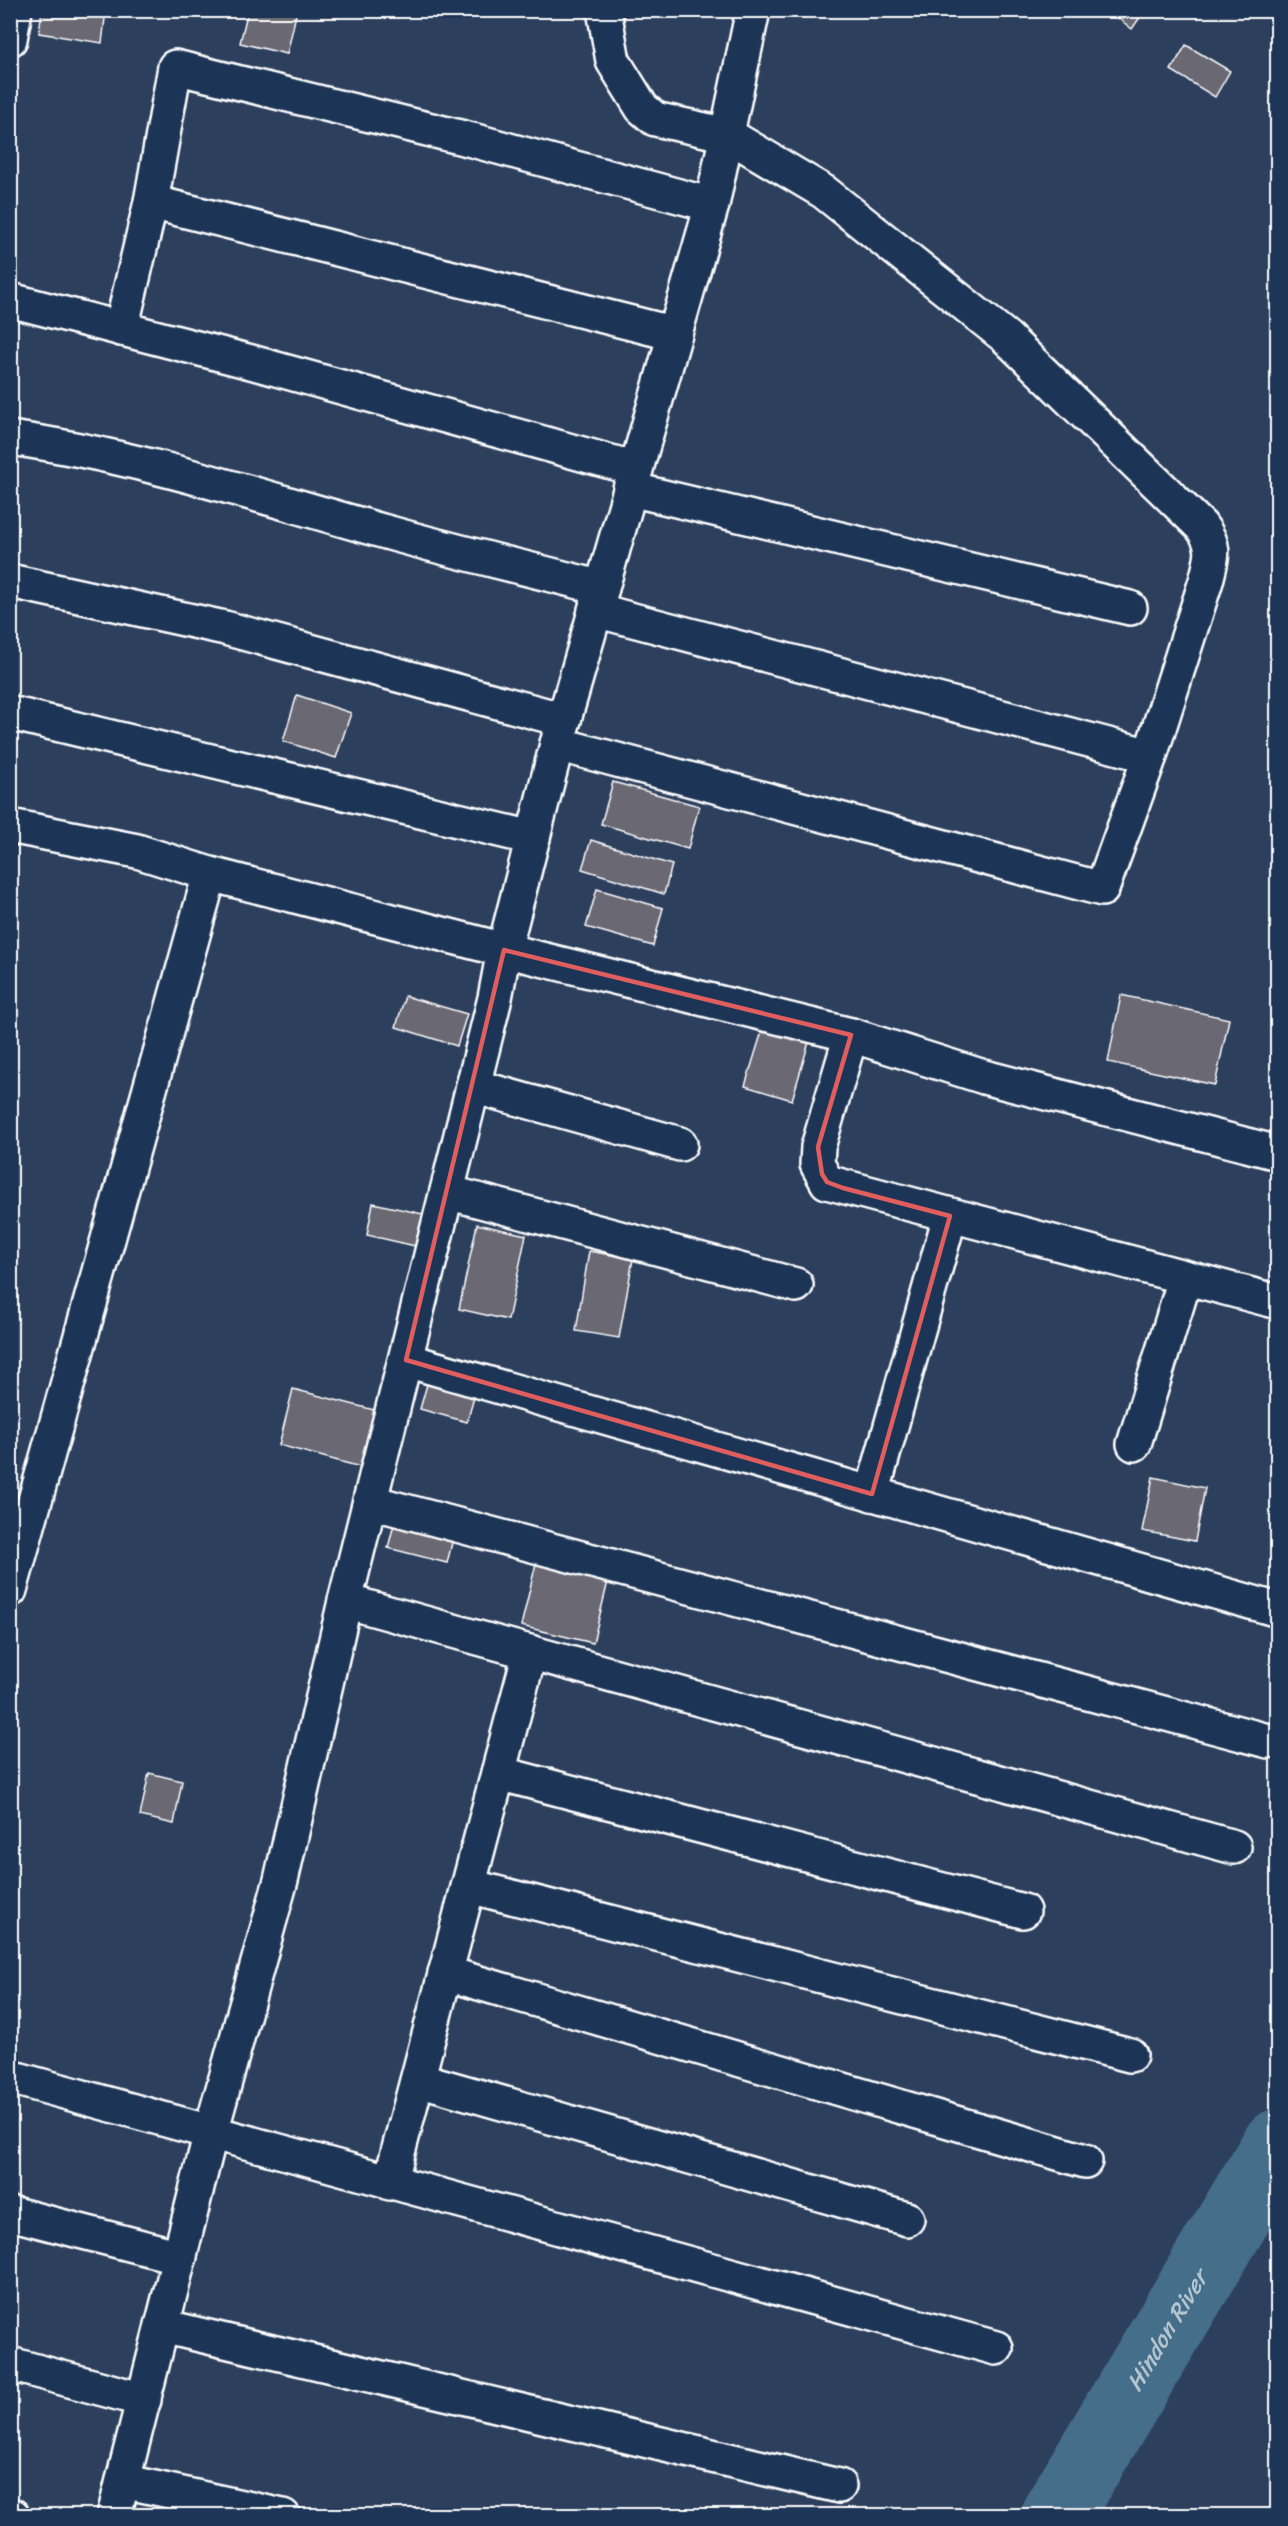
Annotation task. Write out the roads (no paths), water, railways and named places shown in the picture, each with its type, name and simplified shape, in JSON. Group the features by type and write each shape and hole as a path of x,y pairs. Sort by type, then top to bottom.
{"street":[{"path":"10,39 15,10"},
{"path":"10,581 225,628 561,732 1102,890 1150,756 1206,581 1213,551 1210,539 1201,526 1006,338 824,192 728,135 655,119 642,108 613,61 604,10"},
{"path":"114,2516 211,2132 278,1890 345,1602 495,998 504,950 532,838 598,599 712,206 753,10"},
{"path":"121,329 151,202 175,67 472,140 712,206"},
{"path":"151,202 675,334"},
{"path":"10,300 121,329 633,479 1130,608"},
{"path":"10,438 52,444 207,479 386,532 598,599 1150,756"},
{"path":"10,713 532,838"},
{"path":"10,826 137,851 210,874 504,950 851,1035 984,1077 1278,1153"},
{"path":"10,1590 210,874"},
{"path":"851,1035 818,1147 817,1164 827,1182 1278,1302"},
{"path":"473,1086 680,1144"},
{"path":"447,1192 796,1285"},
{"path":"872,1494 950,1216"},
{"path":"1134,1444 1185,1279"},
{"path":"406,1360 1278,1610"},
{"path":"371,1502 1268,1741"},
{"path":"345,1602 1234,1847"},
{"path":"390,2183 530,1652"},
{"path":"498,1773 1023,1911"},
{"path":"469,1886 1130,2055"},
{"path":"445,1973 1085,2161"},
{"path":"10,2077 996,2348"},
{"path":"418,2079 907,2219"},
{"path":"10,2213 180,2257"},
{"path":"162,2326 839,2486"},
{"path":"10,2364 144,2400"},
{"path":"123,2481 283,2516"}],"waterway":[{"name":"Hindon River","path":"1056,2516 1278,2145"}]}
